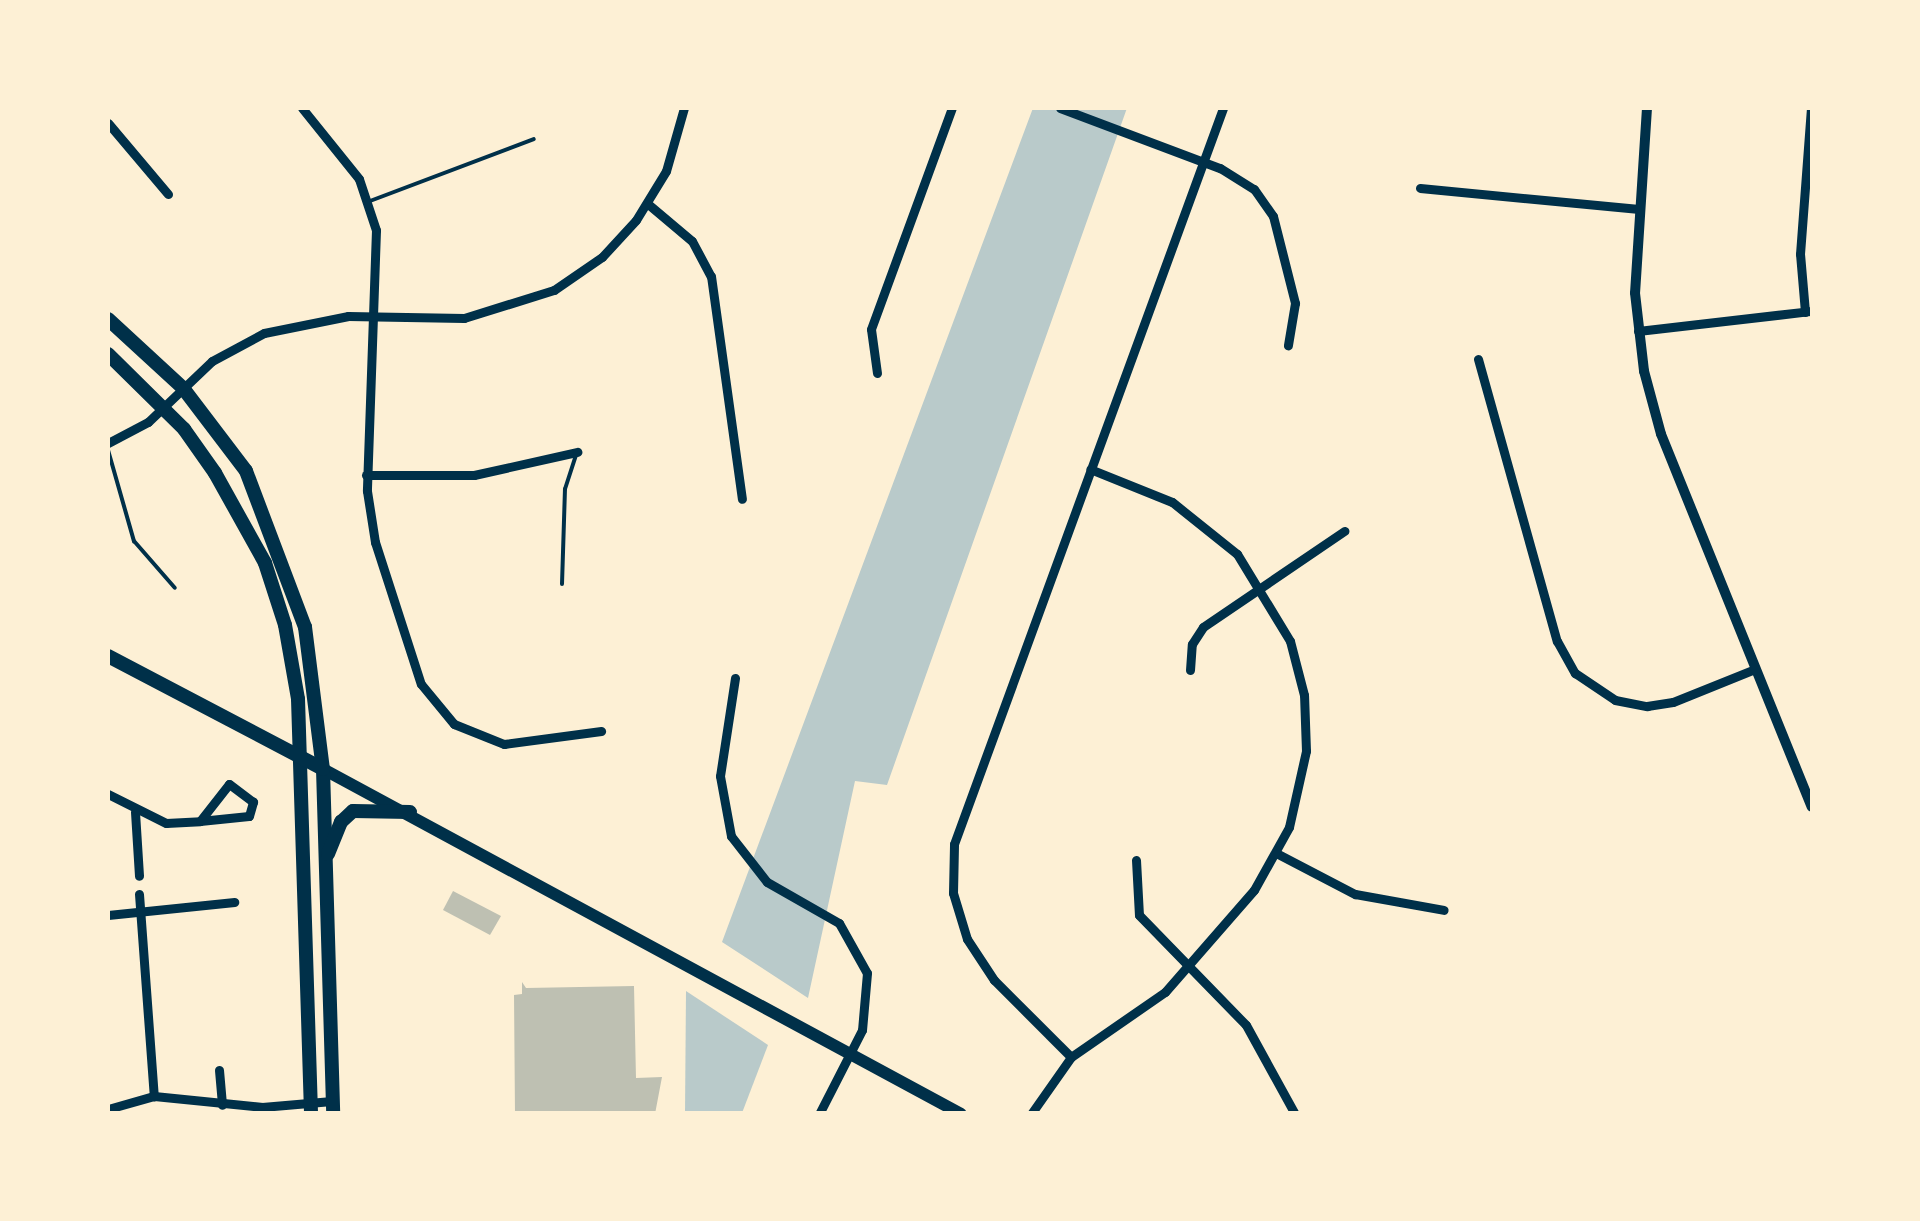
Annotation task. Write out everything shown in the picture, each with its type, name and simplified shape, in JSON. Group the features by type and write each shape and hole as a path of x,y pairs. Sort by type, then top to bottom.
{"main road":[{"path":"108,320 184,388 246,471 288,572 313,665 324,769 332,1107"},
{"path":"108,354 164,407 215,473 264,563 292,662 311,1108"},
{"path":"108,656 410,812 961,1114"},
{"path":"325,864 336,830 353,811 410,812"}],"street":[{"path":"302,108 370,201 374,318 366,474 375,542 421,684 441,714 476,736 504,744 601,730"},
{"path":"108,447 164,407 212,362 264,333 324,318 464,318 534,300 602,257 648,204 666,172 684,108"},
{"path":"877,374 870,329 952,108"},
{"path":"1060,108 1203,162 1254,189 1273,216 1295,303 1288,345"},
{"path":"1071,1057 977,958 958,916 952,868 961,820 1223,108"},
{"path":"1647,108 1639,209 1638,331 1661,434 1812,808"},
{"path":"1638,331 1809,311 1800,254 1812,108"},
{"path":"108,123 168,194"},
{"path":"1420,188 1639,209"},
{"path":"648,204 692,241 711,276 742,500"},
{"path":"1478,359 1557,641 1575,673 1615,700 1647,706 1674,702 1755,668"},
{"path":"366,474 474,474 577,452"},
{"path":"1030,1114 1071,1057 1189,969 1278,854 1300,789 1306,714 1290,641 1262,586 1194,516 1090,470"},
{"path":"1190,670 1192,644 1203,627 1344,531"},
{"path":"734,678 720,776 726,822 758,874 830,916 861,954 869,1010 852,1053 819,1114"},
{"path":"108,794 135,812 166,823 200,821 249,816 253,802 229,784 200,821"},
{"path":"135,812 138,876"},
{"path":"1278,854 1356,894 1444,910"},
{"path":"1136,860 1139,915 1256,1038 1295,1114"},
{"path":"139,894 154,1096"},
{"path":"108,916 234,902"},
{"path":"219,1070 222,1105"},
{"path":"108,1108 154,1096 222,1105 332,1107"},
{"path":"191,1114 192,1101"}],"lane":[{"path":"370,201 534,138"},
{"path":"108,447 139,552 175,588"},
{"path":"562,584 565,490 577,452"}],"shaded area":[{"path":"1033,108 1127,108 887,785 855,781 808,998 722,942"},
{"path":"686,991 768,1045 742,1113 685,1113"}],"building":[{"path":"453,891 501,916 490,935 443,910"},
{"path":"522,982 526,988 634,986 636,1078 662,1077 655,1114 515,1114 514,995 522,994"}]}
